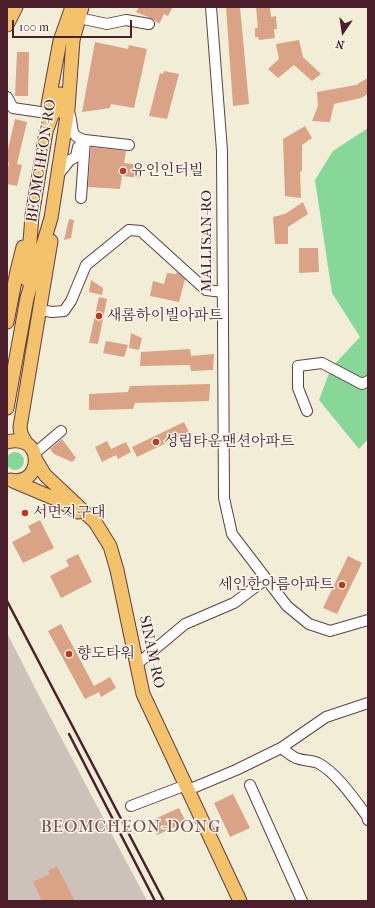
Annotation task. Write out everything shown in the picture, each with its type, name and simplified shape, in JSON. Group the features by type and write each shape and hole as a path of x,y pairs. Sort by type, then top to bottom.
{"main road":[{"path":"7,25 16,7"},
{"path":"48,118 60,40 72,7"},
{"name":"BEOMCHEON-RO","path":"27,298 52,218 68,109 74,40 81,13"},
{"path":"48,118 53,112 56,97 60,94 61,98 57,122 57,134 62,151"},
{"name":"BEOMCHEON-RO","path":"27,298 28,261 32,216 48,118"},
{"path":"7,322 16,271 32,216"},
{"path":"52,218 51,245 20,427 21,434 31,448 45,475 95,522"},
{"path":"7,408 27,298"},
{"path":"7,442 20,441 26,443"},
{"path":"10,480 20,481 32,473 35,467 35,457"},
{"path":"10,480 58,500 95,522"},
{"name":"SINAM-RO","path":"95,522 110,546 116,564 143,694 240,901"}],"street":[{"name":"MALLISAN-RO","path":"211,7 222,151 224,498 232,534 287,606 309,624 330,631 368,620"},
{"path":"81,13 107,24 126,20 148,24"},
{"path":"7,97 13,108 48,118"},
{"path":"68,109 73,133 78,138 129,144"},
{"path":"58,174 70,160 76,157 78,147 85,140"},
{"path":"81,198 85,140"},
{"path":"40,310 52,312 64,311 71,301 86,265 129,230 141,230 206,290 222,292"},
{"path":"307,411 298,388 298,366 322,363 362,384 368,381"},
{"path":"35,457 61,431"},
{"path":"136,665 186,624 234,603 266,579"},
{"path":"131,806 236,770 281,748 326,717 368,703"},
{"path":"281,748 297,758 319,763 344,786 367,816 368,820"},
{"path":"250,785 302,901"}],"shaded area":[{"path":"7,633 36,690 147,901 7,901"}],"green space":[{"path":"368,128 368,439 359,449 319,400 331,368 360,337 332,293 315,180 333,151"},
{"path":"11,452 19,452 24,457 22,468 19,470 11,470 6,465 6,457"}],"building":[{"path":"139,7 173,7 168,16 164,14 159,24 153,19 136,12"},
{"path":"226,7 240,7 249,104 233,106"},
{"path":"256,7 270,7 271,17 276,16 277,29 274,29 275,38 259,40 258,37 255,37 255,28 258,28"},
{"path":"299,40 303,57 321,74 312,81 294,65 278,78 268,69 279,59 276,44"},
{"path":"95,42 128,49 129,45 147,49 134,108 111,104 110,108 82,112"},
{"path":"17,52 29,52 28,96 15,96"},
{"path":"164,71 179,74 167,119 149,116 160,73 163,74"},
{"path":"368,78 368,94 361,98 334,104 330,122 312,121 318,106 317,92 356,85"},
{"path":"15,119 27,122 17,164 22,165 17,186 7,184 9,163 7,162 7,154"},
{"path":"305,126 312,138 302,145 302,171 300,172 301,198 285,196 283,139"},
{"path":"91,147 126,151 124,163 142,165 140,178 122,176 120,189 88,187"},
{"path":"303,202 308,214 288,227 288,244 275,244 273,217 285,214"},
{"path":"69,219 74,220 71,238 64,240"},
{"path":"299,248 318,248 319,272 299,273"},
{"path":"177,272 185,279 179,302 150,296 153,281 164,284 167,273 176,274"},
{"path":"91,280 103,288 102,295 89,292"},
{"path":"99,297 107,299 98,344 89,343"},
{"path":"131,333 142,338 139,350 129,348"},
{"path":"106,341 128,345 124,357 103,353"},
{"path":"190,349 191,356 214,354 213,370 191,371 190,365 140,366 141,352"},
{"path":"210,384 209,401 135,403 133,409 89,410 89,394 128,392 130,386"},
{"path":"184,422 189,432 137,457 132,447"},
{"path":"62,439 76,458 72,462 54,454 50,449"},
{"path":"107,441 111,449 126,442 131,452 118,459 116,455 102,462 95,447"},
{"path":"40,520 54,548 23,563 12,542 31,532 28,526"},
{"path":"78,554 92,582 61,598 50,576 69,566 66,560"},
{"name":"세인한아름아파트","path":"348,556 362,563 337,614 323,608"},
{"name":"향도타워","path":"61,624 94,686 110,677 116,688 101,697 99,692 85,699 48,631"},
{"path":"233,794 250,828 230,837 214,803"},
{"path":"179,808 186,822 157,835 150,821"},
{"path":"57,866 75,901 42,901 33,882 50,874 48,871"}],"railway":[{"path":"7,601 164,901"},
{"path":"69,734 155,901"}],"place":[{"name":"유인인터빌","path":"123,171"},
{"name":"새롬하이빌아파트","path":"99,316"},
{"name":"성림타운맨션아파트","path":"156,442"},
{"name":"서면지구대","path":"25,513"},
{"name":"세인한아름아파트","path":"342,585"},
{"name":"향도타워","path":"69,654"}],"district":[{"name":"BEOMCHEON-DONG","path":"131,828"}]}
